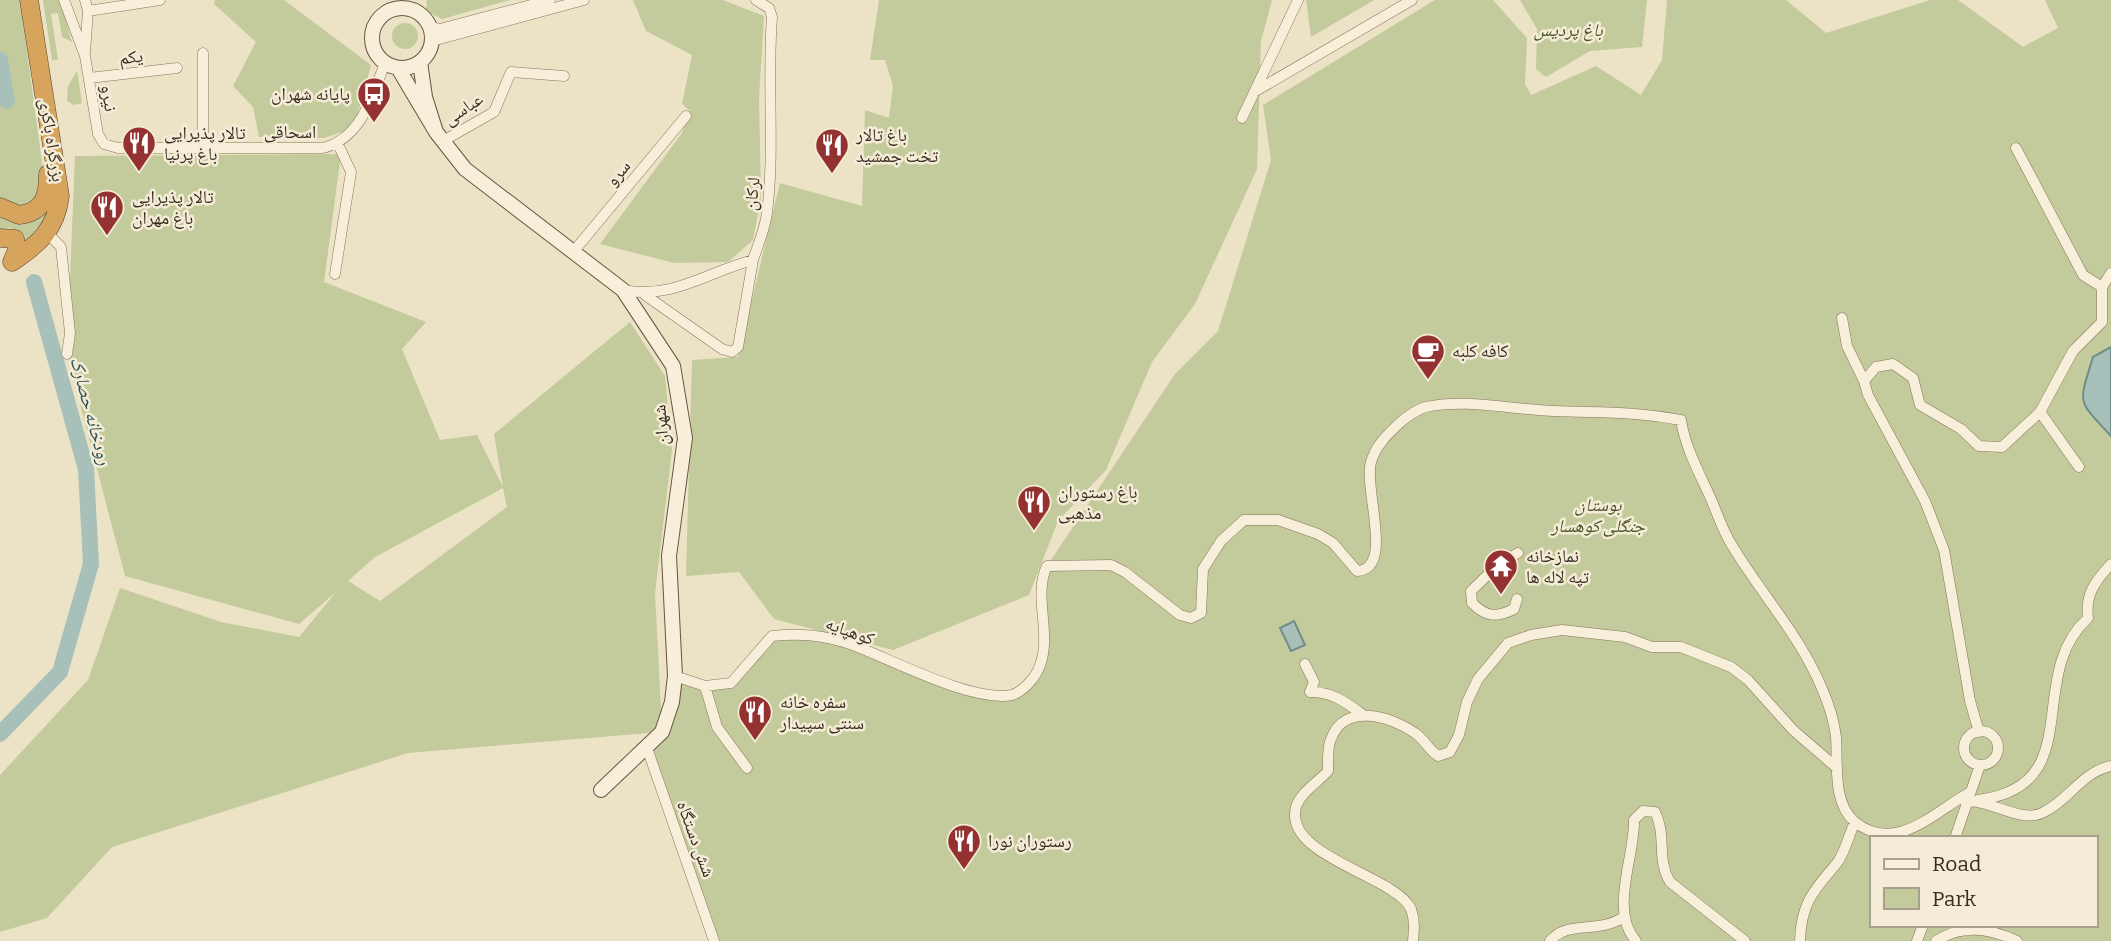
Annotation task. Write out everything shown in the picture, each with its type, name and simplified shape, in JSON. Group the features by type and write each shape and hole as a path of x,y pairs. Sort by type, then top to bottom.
{"highway":[{"name":"بزرگراه باکری","path":"0,238 15,239 17,250 12,262 47,233 57,215 60,196 29,0"},
{"path":"0,207 10,214 27,214 45,201 48,172 47,105"}],"street":[{"name":"نیرو","path":"64,0 85,56 99,134 104,144"},
{"name":"نیرو","path":"85,0 88,11 85,56"},
{"path":"88,11 160,0"},
{"path":"431,34 440,29 550,0"},
{"path":"431,34 584,0"},
{"name":"لرکان","path":"645,295 722,349 732,352 738,347 753,260 767,216 771,170 768,101 772,17 769,8 756,0"},
{"path":"1241,118 1298,0"},
{"path":"1254,92 1412,0"},
{"path":"391,65 420,62 427,54 431,34 420,13 412,5 393,4 377,20 371,38 378,56 391,65 439,137"},
{"path":"203,53 203,148"},
{"path":"420,62 425,97 439,137"},
{"name":"اسحاقی","path":"104,144 118,148 323,148 338,144 351,133 391,65"},
{"name":"یکم","path":"89,78 177,68"},
{"name":"عباسی","path":"439,137 494,112 511,72 564,76"},
{"name":"سرو","path":"574,251 686,116"},
{"name":"شهران","path":"439,137 465,169 623,290 673,366 685,438 668,556 675,676 672,702 662,732 601,790"},
{"path":"335,274 351,172 338,144"},
{"path":"2016,148 2083,275 2102,287"},
{"path":"47,233 61,247 69,322 67,354"},
{"path":"623,290 645,295 674,290 729,266 753,260"},
{"path":"1864,381 1876,367 1893,364 1913,378 1920,405 1961,429 1979,446 1990,449 2002,447 2040,412 2073,351 2102,322 2102,287 2111,273"},
{"path":"1842,318 1847,346 1868,395 1925,501 1944,550 1970,701 1979,732"},
{"name":"کوهپایه","path":"705,686 731,683 772,636 807,633 852,645 944,683 983,693 1012,695 1028,684 1039,669 1044,629 1040,586 1047,566 1111,565 1125,572 1180,615 1191,618 1201,613 1204,602 1203,569 1211,553 1233,527 1244,520 1258,518 1278,520 1318,534 1333,543 1357,571 1364,571 1373,564 1377,550 1368,480 1370,464 1386,436 1418,410 1465,405 1555,411 1620,410 1681,420 1685,445 1724,532 1784,619 1822,688 1835,733 1837,768"},
{"path":"2040,412 2079,467"},
{"path":"1517,599 1514,609 1500,616 1483,614 1472,603 1471,591 1482,577 1518,554"},
{"path":"1978,800 2020,788 2039,771 2053,715 2056,674 2076,630 2088,618 2086,602 2095,580 2111,564"},
{"path":"1305,664 1314,681 1310,692 1326,692 1340,698 1362,714 1395,721 1418,735 1428,750 1438,756 1450,752 1459,735 1467,702 1478,679 1508,643 1531,635 1562,630 1595,632 1652,647 1681,647 1731,667 1748,680 1793,730 1837,768 1843,805 1855,822 1871,830 1889,833 1912,830 1967,797 2028,815 2043,813 2085,778 2111,766"},
{"path":"675,676 705,686 717,727 747,768"},
{"path":"1362,714 1338,726 1330,740 1328,771 1305,793 1296,806 1296,822 1306,838 1321,850 1401,897 1412,915 1413,941"},
{"path":"1956,836 1980,765 1994,758 1997,748 1989,734 1979,732 1966,741 1964,751 1970,761 1980,765"},
{"name":"شش دستگاه","path":"647,748 714,941"},
{"path":"1636,941 1628,931 1625,916 1634,820 1643,811 1655,812 1661,824 1662,868 1670,881 1745,941"},
{"path":"1800,941 1805,909 1814,888 1839,861 1855,822"},
{"path":"1550,941 1560,931 1612,926 1625,916"},
{"path":"1936,941 1948,933 1965,929 1989,931 2017,941"}],"green space":[{"path":"0,0 20,0 46,192 28,211 0,202"},
{"path":"43,0 60,0 72,42 62,37 58,13 51,14 58,60 52,60"},
{"path":"215,0 284,0 371,65 354,128 324,138 259,137 253,107 233,86 256,42 214,4"},
{"path":"427,0 510,0 442,19 426,11"},
{"path":"633,0 723,0 764,16 759,97 761,197 753,240 728,262 674,263 600,244 682,133 690,111 682,104 692,55 646,31"},
{"path":"879,0 1272,0 1261,41 1257,169 1195,304 1152,362 1106,470 1058,521 1029,595 893,650 774,619 739,572 686,576 692,360 738,357 780,183 862,206 865,110 889,118 893,86 885,60 870,60"},
{"path":"1306,0 1374,0 1311,37"},
{"name":"بوستان جنگلی کوهسار","path":"1435,0 1493,0 1527,38 1525,84 1531,95 1596,66 1641,95 1662,60 1667,0 1786,0 1826,33 1930,0 1958,0 2023,47 2058,28 2045,0 2111,0 2111,941 714,941 647,748 661,732 408,753 112,847 47,918 0,932 0,775 88,680 120,588 221,622 299,637 336,592 299,624 125,576 67,354 75,156 341,154 324,282 426,322 402,349 440,440 477,435 503,487 494,434 630,322 665,376 672,450 655,593 662,729 675,676 705,686 731,683 772,636 807,633 944,683 1012,695 1039,669 1047,566 1175,374 1218,331 1271,160 1263,105","holes":["503,488 507,507 380,601 348,581 375,557"]},
{"name":"باغ پردیس","path":"1520,0 1647,0 1642,47 1590,51 1546,77 1536,69 1537,29"},
{"path":"405,23 414,27 418,36 414,45 405,49 396,45 392,36 396,27"},
{"path":"77,71 82,103 74,105 67,101 68,86"},
{"path":"50,200 51,215 27,243 11,228 0,230 0,214"}],"water":[{"path":"2111,347 2111,436 2086,408 2083,394 2093,357"},
{"path":"1294,621 1305,645 1291,651 1280,628"}],"waterway":[{"name":"رودخانه حصارک","path":"0,60 7,101"},
{"name":"رودخانه حصارک","path":"0,734 60,672 91,564 86,469 34,282"}],"place":[{"name":"پایانه شهران","path":"374,124"},
{"name":"تالار پذیرایی باغ پرنیا","path":"139,173"},
{"name":"باغ تالار تخت جمشید","path":"832,175"},
{"name":"تالار پذیرایی باغ مهران","path":"107,237"},
{"name":"کافه کلبه","path":"1428,381"},
{"name":"باغ رستوران مذهبی","path":"1034,532"},
{"name":"نمازخانه تپه لاله ها","path":"1501,596"},
{"name":"سفره خانه سنتی سپیدار","path":"755,742"},
{"name":"رستوران نورا","path":"964,871"}]}
